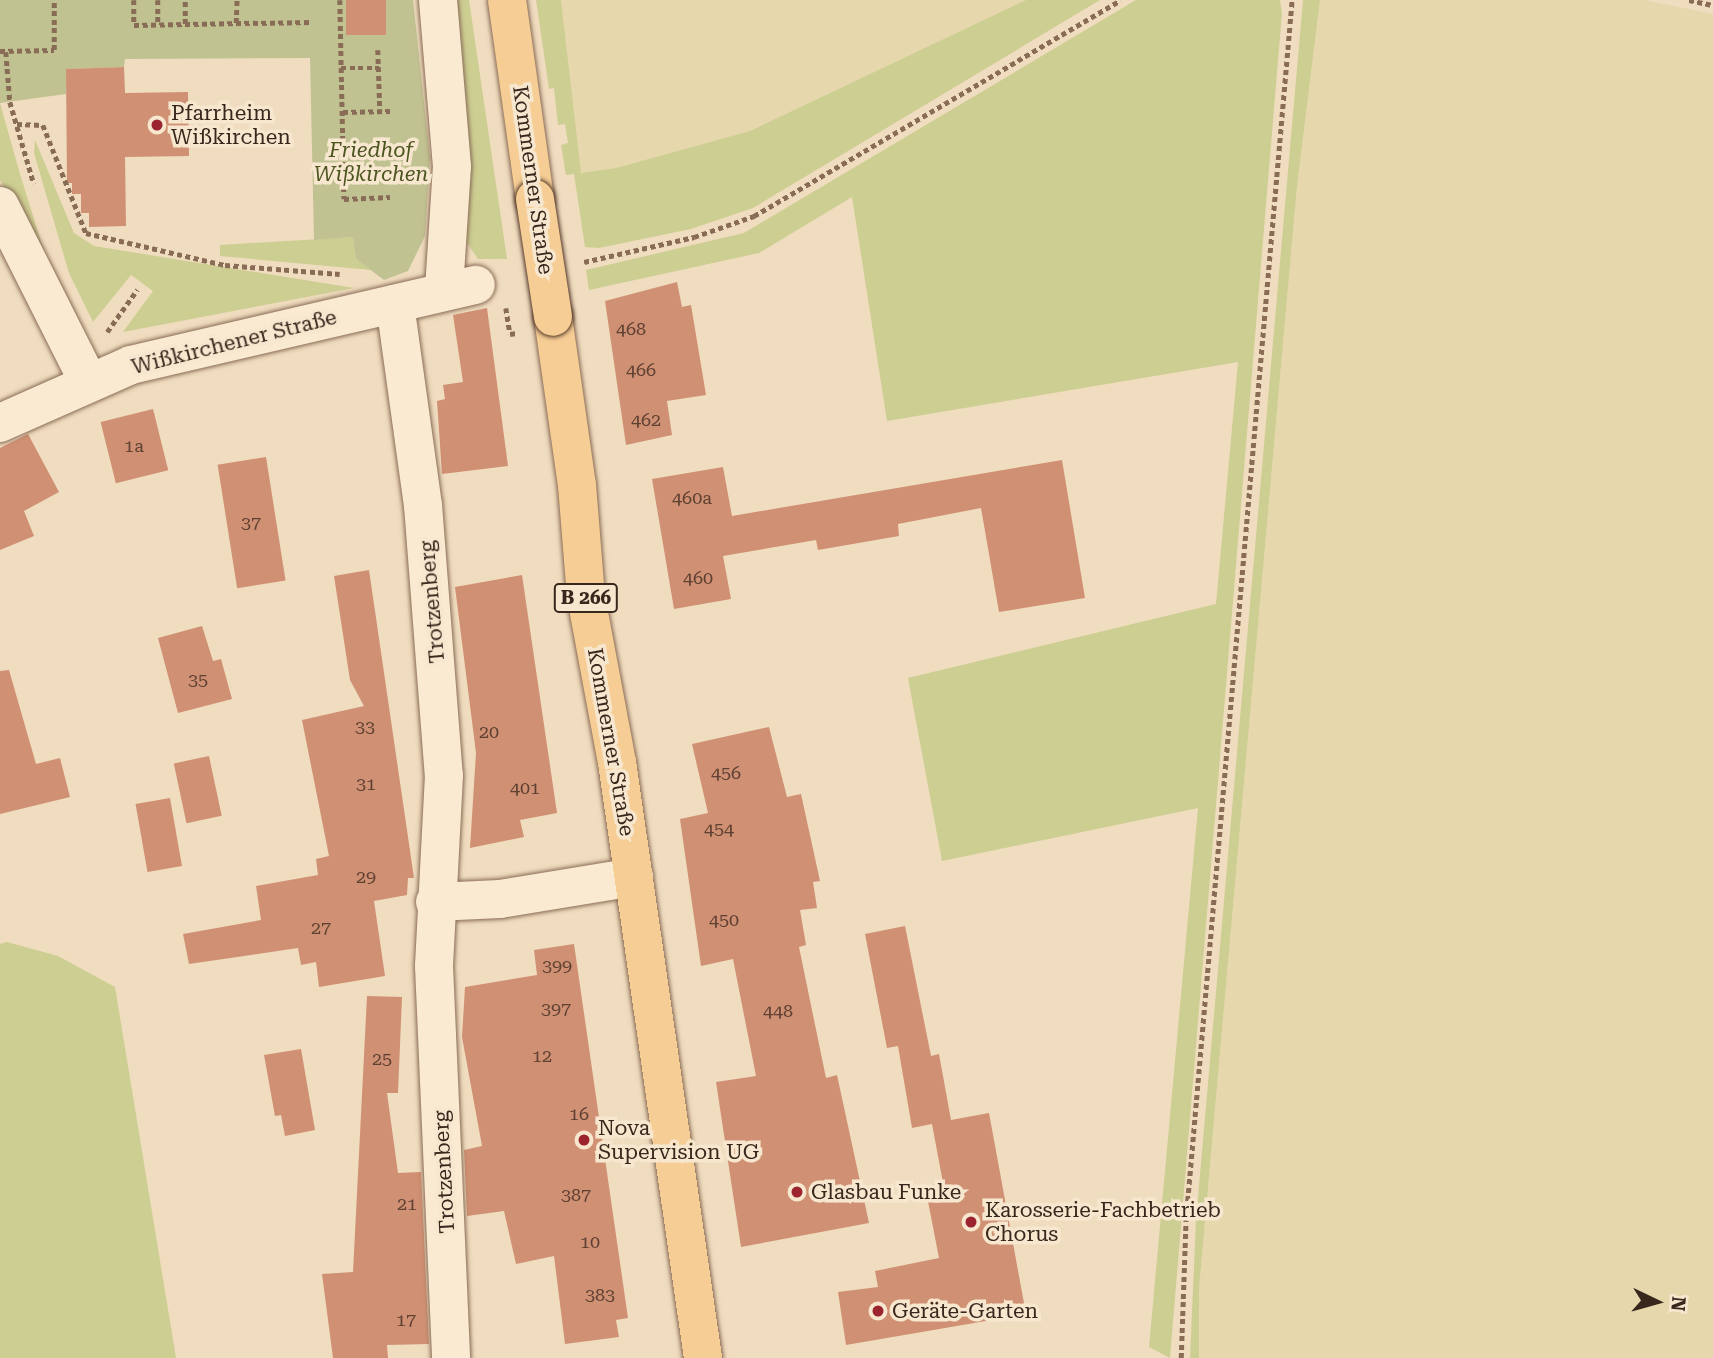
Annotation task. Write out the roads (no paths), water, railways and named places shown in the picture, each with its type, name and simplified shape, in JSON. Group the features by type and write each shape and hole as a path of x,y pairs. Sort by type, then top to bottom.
{"main road":[{"name":"Kommerner Straße","path":"507,0 577,485 586,597 634,877 703,1358"}],"street":[{"name":"Wißkirchener Straße","path":"0,423 88,381 131,365 460,288 438,0"},
{"path":"0,206 88,381"},
{"name":"Trotzenberg","path":"395,304 436,637 444,775 435,902 452,1358"},
{"path":"435,902 500,900 634,877"}],"place":[{"name":"Pfarrheim Wißkirchen","path":"157,125"},
{"name":"Nova Supervision UG","path":"584,1140"},
{"name":"Glasbau Funke","path":"797,1192"},
{"name":"Karosserie-Fachbetrieb Chorus","path":"971,1222"},
{"name":"Geräte-Garten","path":"878,1311"}],"park label":[{"name":"Friedhof Wißkirchen","path":"371,162"}]}
